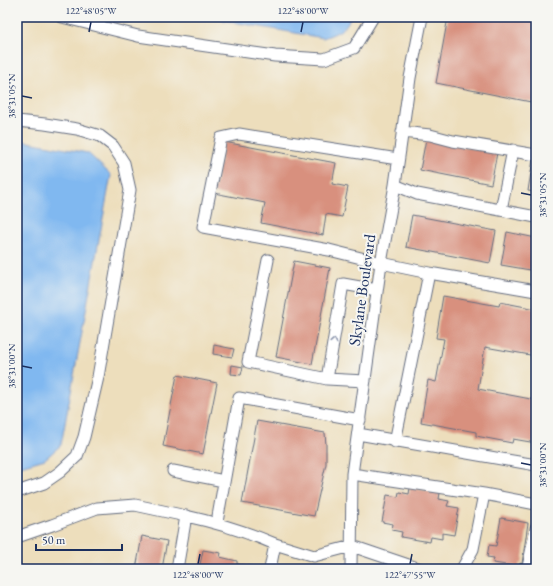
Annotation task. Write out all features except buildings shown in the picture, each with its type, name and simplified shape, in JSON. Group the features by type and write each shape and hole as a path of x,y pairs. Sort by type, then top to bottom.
{"street":[{"path":"62,17 138,36 275,56 324,58 354,48 373,17"},
{"name":"Skylane Boulevard","path":"351,569 352,474 381,263 395,185 410,78 422,17"},
{"path":"17,121 58,126 100,136 113,146 124,163 130,190 98,377 84,437 77,456 60,472 44,483 17,492"},
{"path":"402,132 430,135 452,141 536,155"},
{"path":"398,159 239,134 221,138 203,227 329,250 429,273 536,291"},
{"path":"501,210 513,150"},
{"path":"395,185 417,194 536,217"},
{"path":"268,260 248,362 327,379 365,381"},
{"path":"395,442 429,273"},
{"path":"327,379 343,284 377,290"},
{"path":"217,522 239,398 360,420"},
{"path":"358,434 395,442 536,465"},
{"path":"173,472 224,481"},
{"path":"352,474 484,494 536,504"},
{"path":"462,569 473,549 484,494"},
{"path":"17,537 97,508 135,505 217,522 275,544 314,556 352,546 420,569"},
{"path":"177,569 186,516"},
{"path":"528,567 536,528"},
{"path":"270,569 275,544"}],"water":[{"path":"205,17 350,17 343,28 336,33 323,38"},
{"path":"17,140 88,153 111,175 61,445 45,459 17,467"}]}
